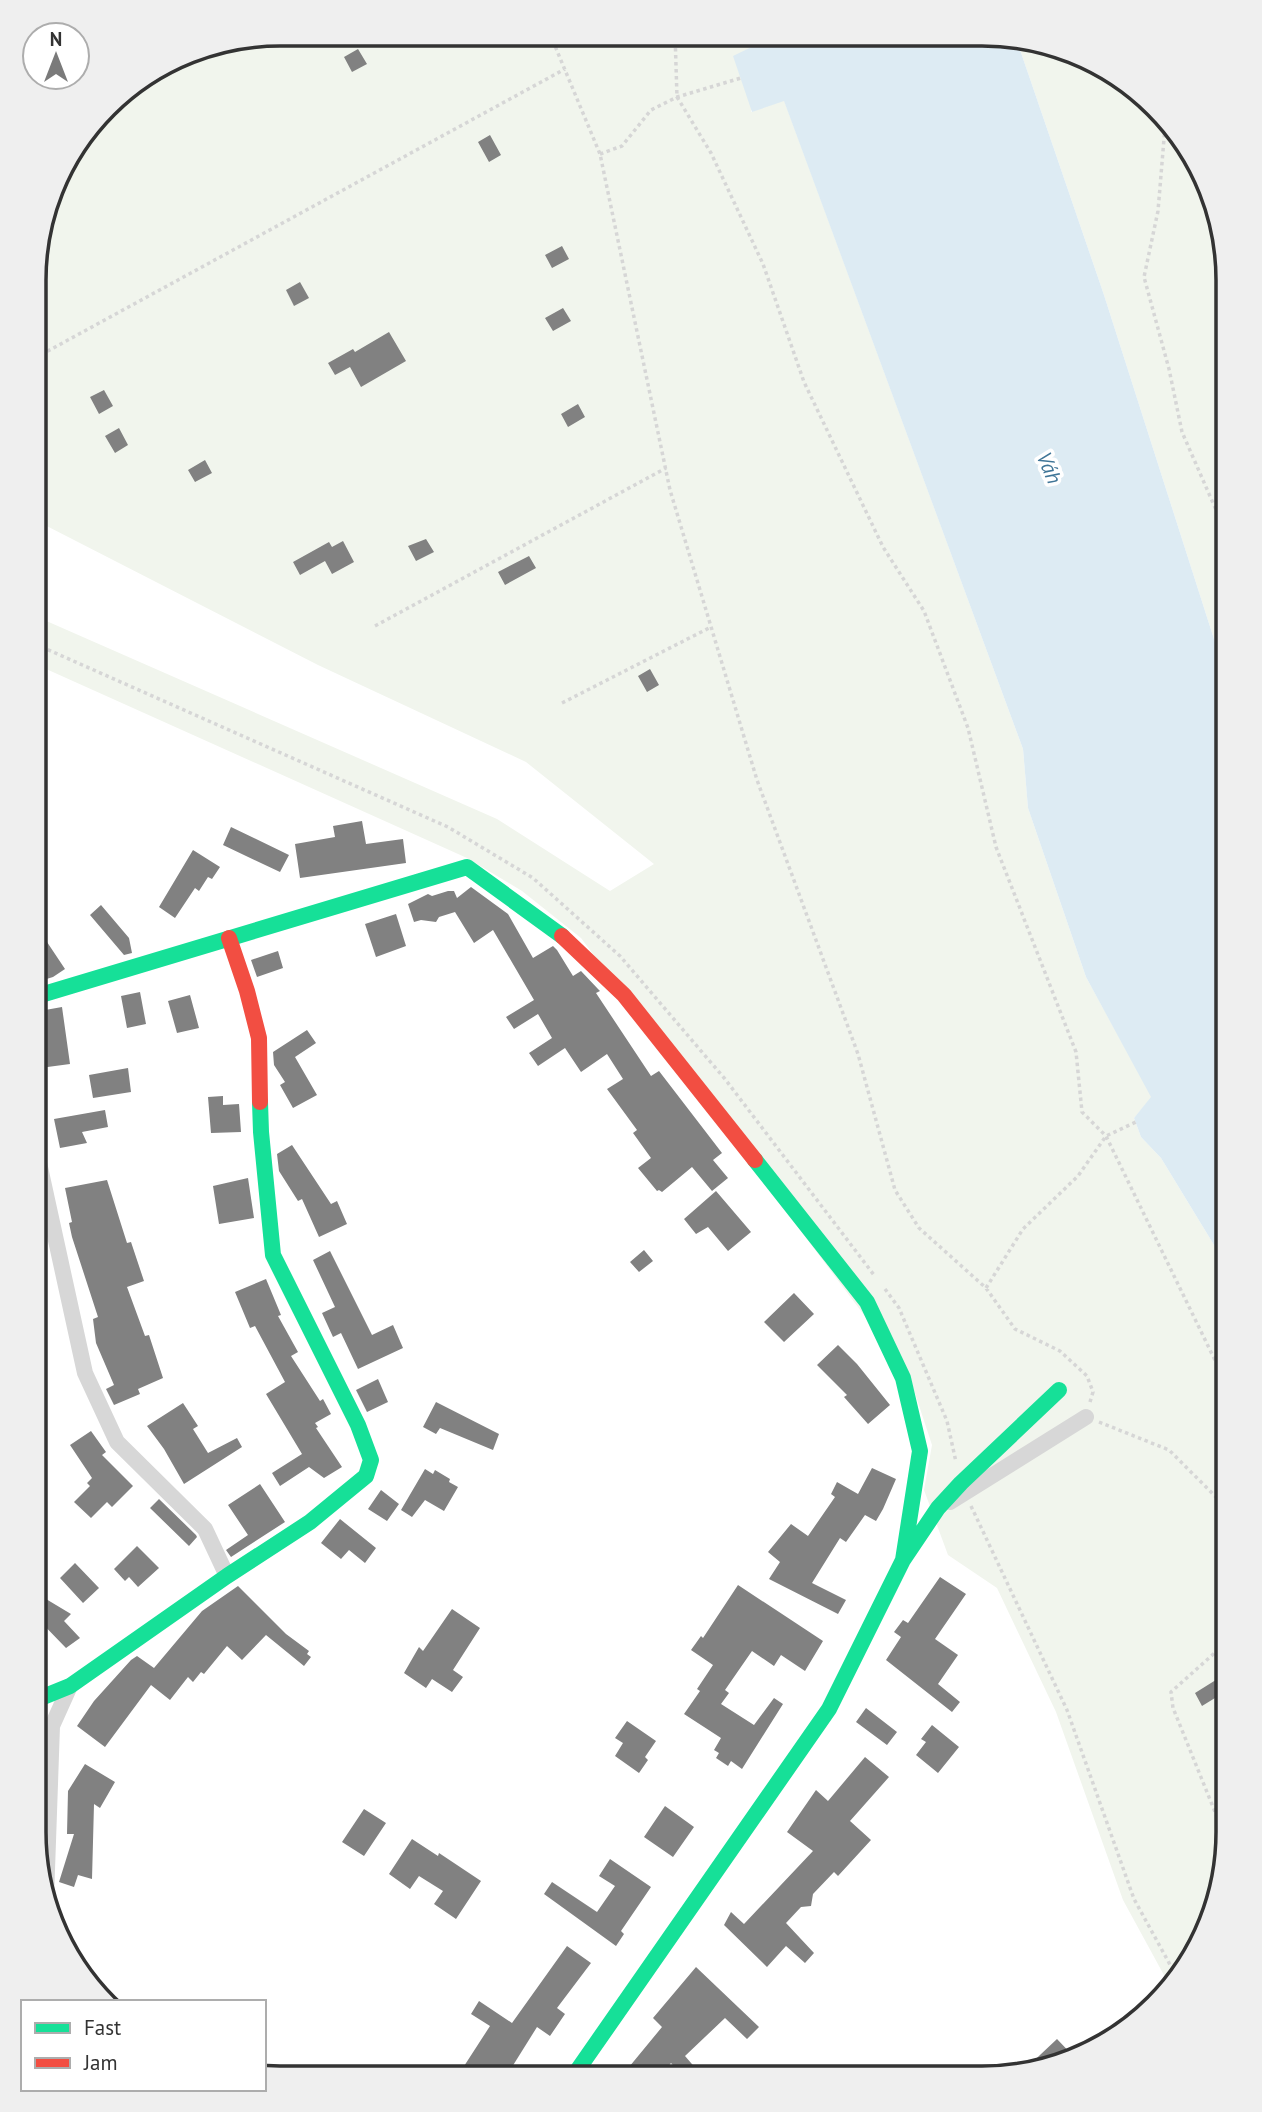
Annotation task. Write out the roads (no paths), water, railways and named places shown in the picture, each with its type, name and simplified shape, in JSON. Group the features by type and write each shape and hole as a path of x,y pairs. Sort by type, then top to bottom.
{"street":[{"path":"46,993 467,867 572,943 624,995 867,1302 903,1378 920,1451 903,1560"},
{"path":"46,1696 70,1686 227,1576 310,1522 366,1476 371,1460 358,1425 273,1255 261,1132 258,1038 247,991 229,939"},
{"path":"46,1195 85,1373 117,1442 205,1529 227,1576"},
{"path":"580,2066 829,1709 903,1560 939,1508 963,1488 1059,1390"},
{"path":"963,1488 1086,1416"},
{"path":"47,1859 52,1726 70,1686"}],"water":[{"name":"Váh","path":"754,46 982,46 1020,49 1104,295 1216,645 1216,1248 1161,1158 1141,1137 1134,1118 1151,1097 1086,977 1028,808 1023,749 784,101 752,112 733,56"}]}
